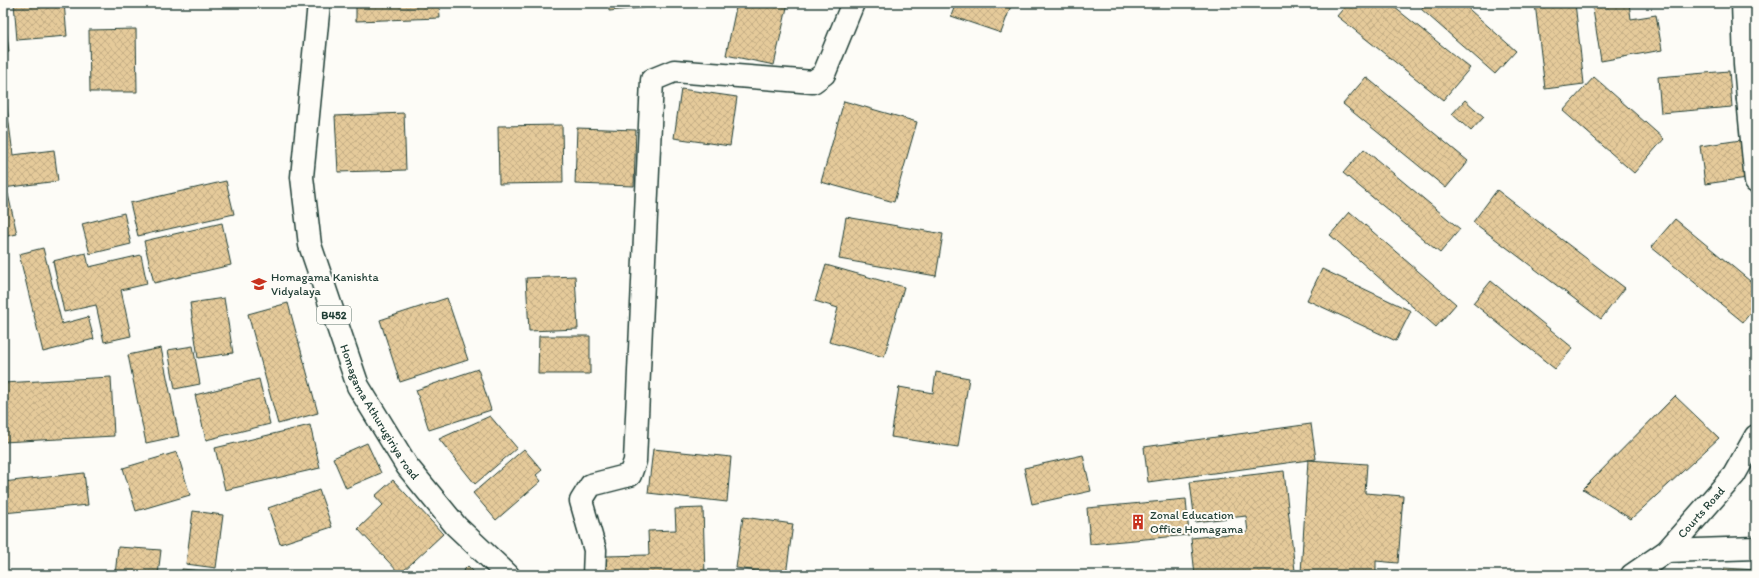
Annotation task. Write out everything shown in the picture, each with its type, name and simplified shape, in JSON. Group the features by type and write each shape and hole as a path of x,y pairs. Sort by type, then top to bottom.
{"street":[{"name":"Homagama Athurugiriya road","path":"320,3 302,177 310,245 358,386 407,466 456,526 508,575"},
{"path":"594,575 594,550 581,501 591,484 630,475 635,461 652,80 674,71 813,82 824,74 854,3"},
{"path":"1742,3 1745,64 1752,99 1756,182"},
{"name":"Courts Road","path":"1632,575 1667,551 1734,475 1756,436"},
{"path":"1667,551 1756,548"}],"building":[{"path":"14,3 64,3 67,36 17,40"},
{"path":"185,3 233,3 232,7"},
{"path":"356,3 439,3 440,18 356,21"},
{"path":"608,3 651,3 651,7 609,11"},
{"path":"676,3 694,3 677,7"},
{"path":"737,3 788,3 774,65 726,55"},
{"path":"956,3 1012,3 1001,33 951,16"},
{"path":"1348,3 1389,3 1470,68 1443,100 1337,16"},
{"path":"1426,3 1462,3 1516,51 1495,74 1421,9"},
{"path":"1535,3 1575,3 1584,84 1545,89"},
{"path":"1592,3 1629,3 1631,19 1656,15 1662,50 1601,61"},
{"path":"3,12 9,52 3,53"},
{"path":"136,29 137,92 90,92 89,30"},
{"path":"1729,71 1732,107 1661,113 1658,77"},
{"path":"3,76 13,155 54,150 58,181 3,188"},
{"path":"1366,77 1468,161 1446,188 1343,104"},
{"path":"1594,77 1664,139 1634,173 1563,111"},
{"path":"681,89 737,97 730,146 674,138"},
{"path":"1465,100 1484,117 1471,131 1452,114"},
{"path":"844,101 917,122 894,202 821,182"},
{"path":"404,113 406,170 338,172 335,116"},
{"path":"562,125 563,183 499,184 498,126"},
{"path":"577,128 636,130 634,186 575,184"},
{"path":"1741,140 1747,178 1705,184 1700,146"},
{"path":"1364,149 1460,229 1440,253 1343,173"},
{"path":"226,181 234,214 138,236 130,203"},
{"path":"1497,190 1625,288 1601,319 1473,222"},
{"path":"8,194 17,234 3,237 3,195"},
{"path":"1350,212 1456,304 1436,327 1330,235"},
{"path":"124,213 131,244 90,254 82,224"},
{"path":"846,217 943,234 936,276 839,259"},
{"path":"1675,219 1756,286 1756,306 1743,322 1651,247"},
{"path":"222,223 231,265 154,283 144,241"},
{"path":"43,248 62,324 88,317 94,339 43,352 19,254"},
{"path":"86,253 89,267 141,255 147,284 121,290 131,336 104,342 96,305 64,312 53,261"},
{"path":"826,265 904,287 884,357 829,342 838,308 815,301"},
{"path":"1322,269 1411,311 1396,341 1307,300"},
{"path":"575,276 578,329 529,331 526,278"},
{"path":"1491,281 1573,348 1555,369 1473,303"},
{"path":"224,298 233,353 198,358 190,303"},
{"path":"447,298 468,360 400,382 380,320"},
{"path":"288,303 318,413 278,424 248,314"},
{"path":"539,336 590,336 590,374 538,374"},
{"path":"193,346 200,384 175,389 168,350"},
{"path":"161,348 179,436 146,443 128,355"},
{"path":"478,369 491,410 429,430 416,390"},
{"path":"936,372 969,378 958,447 891,437 899,387 933,393"},
{"path":"111,377 114,436 3,442 3,383"},
{"path":"259,379 270,424 206,440 195,395"},
{"path":"1675,396 1719,438 1631,519 1583,489"},
{"path":"490,416 517,448 475,484 439,439"},
{"path":"1311,424 1316,459 1148,482 1144,447"},
{"path":"310,425 320,468 225,490 215,448"},
{"path":"367,443 381,473 346,488 333,458"},
{"path":"524,449 542,470 536,475 541,481 496,520 473,493"},
{"path":"653,449 731,457 727,502 648,493"},
{"path":"177,452 190,495 136,511 123,468"},
{"path":"1083,455 1091,491 1032,504 1024,468"},
{"path":"1308,460 1367,464 1365,493 1403,496 1398,563 1376,561 1376,575 1301,573"},
{"path":"1284,471 1295,571 1261,575 1195,575 1191,538 1248,532 1246,516 1195,522 1190,482"},
{"path":"84,473 88,505 3,513 3,482"},
{"path":"393,480 443,534 400,574 358,529 383,505 375,496"},
{"path":"319,490 332,527 280,544 268,508"},
{"name":"Zonal Education Office Homagama","path":"1186,499 1189,535 1090,544 1087,508"},
{"path":"703,508 705,575 607,575 606,556 649,555 648,531 676,530 675,509"},
{"path":"193,511 223,515 216,568 186,564"},
{"path":"743,517 793,524 786,575 736,568"},
{"path":"118,547 161,550 158,575 115,575"},
{"path":"468,566 477,575 459,575"},
{"path":"1724,568 1756,570 1756,575 1724,575"},
{"path":"182,569 225,573 224,575 182,575"}],"place":[{"name":"Homagama Kanishta Vidyalaya","path":"259,284"},
{"name":"Zonal Education Office Homagama","path":"1138,522"}]}
